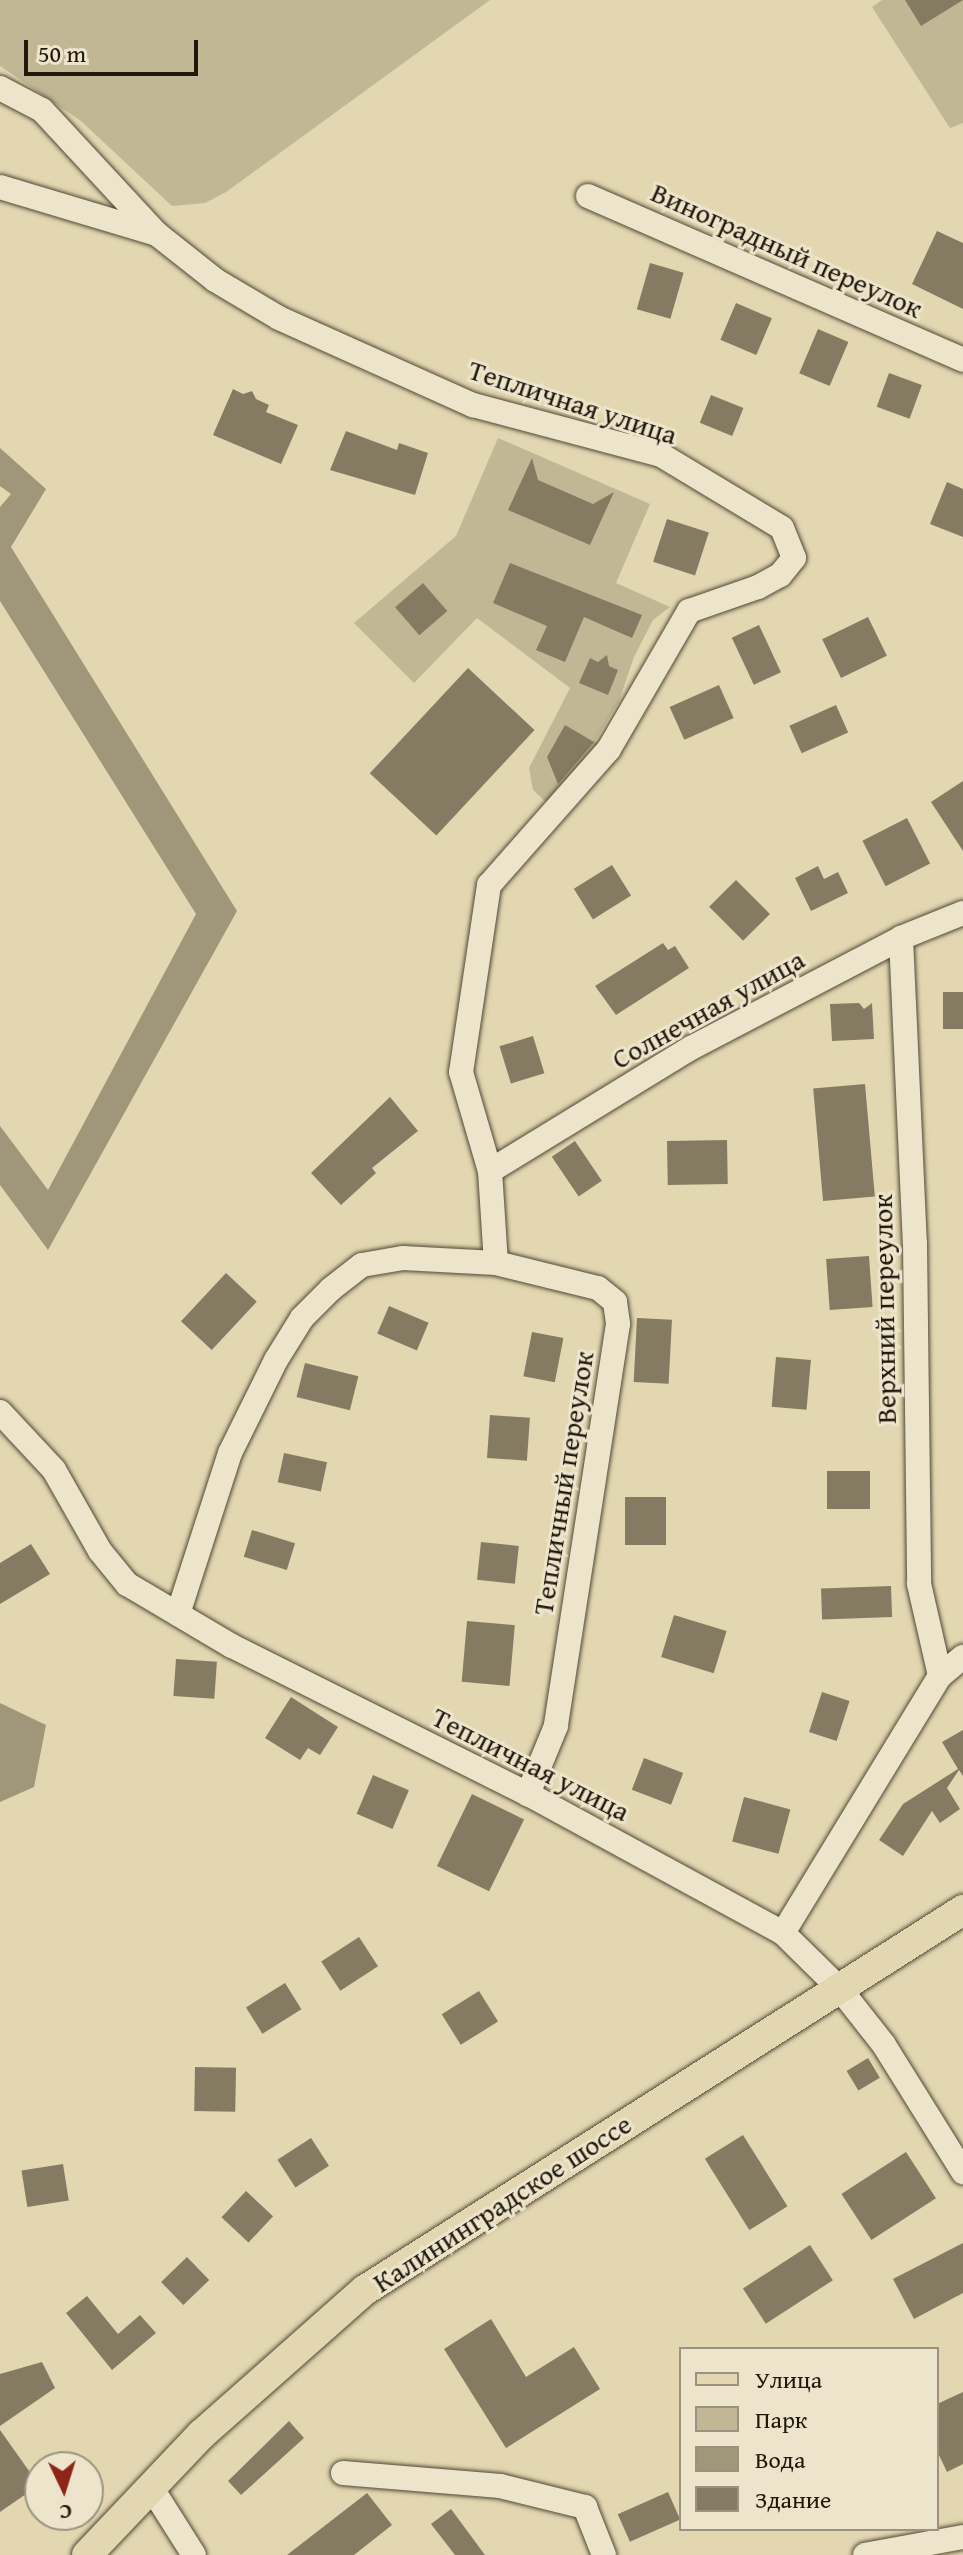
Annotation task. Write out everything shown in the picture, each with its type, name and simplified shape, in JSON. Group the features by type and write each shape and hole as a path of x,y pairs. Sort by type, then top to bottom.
{"main road":[{"name":"Калининградское шоссе","path":"87,2555 202,2434 365,2290 963,1910"}],"street":[{"path":"0,88 42,110 157,234"},
{"path":"0,187 157,234"},
{"name":"Виноградный переулок","path":"588,196 963,360"},
{"name":"Тепличная улица","path":"157,234 215,280 279,318 473,405 661,455 782,528 794,558 758,587 689,611 609,749 489,885 461,1072 490,1171 496,1263"},
{"name":"Солнечная улица","path":"490,1171 691,1048 901,938 963,913"},
{"name":"Верхний переулок","path":"901,938 915,1243 919,1584 940,1676"},
{"path":"178,1614 230,1453 302,1318 362,1265 403,1258 496,1263"},
{"name":"Тепличный переулок","path":"496,1263 598,1288 615,1302 618,1324 556,1726 528,1794"},
{"name":"Тепличная улица","path":"0,1412 54,1470 100,1551 127,1584 178,1614 528,1794 783,1933 840,1989 884,2045 963,2172"},
{"path":"783,1933 940,1676 963,1657"},
{"path":"343,2473 500,2486 585,2507 604,2555"},
{"path":"151,2487 194,2555"},
{"path":"865,2555 963,2537"}],"green space":[{"path":"0,0 490,0 226,192 205,203 172,206 81,121 0,66"},
{"path":"882,0 963,0 963,123 950,128 872,7"},
{"path":"498,438 650,504 616,583 670,607 653,620 634,657 619,701 595,741 603,750 556,811 533,790 529,768 570,688 477,618 414,683 354,623 456,536"}],"water":[{"path":"0,448 46,489 11,547 237,911 48,1250 0,1185 0,1126 48,1190 196,914 0,601 0,507 11,494 0,486"},
{"path":"0,1703 46,1725 34,1787 0,1802"}],"building":[{"path":"905,0 963,0 921,26"},
{"path":"937,231 963,243 963,309 912,284"},
{"path":"650,263 684,273 670,319 637,309"},
{"path":"736,303 772,318 756,355 720,340"},
{"path":"818,329 848,342 830,386 799,373"},
{"path":"889,373 922,385 910,419 877,407"},
{"path":"233,389 243,394 252,391 256,399 269,405 266,412 298,425 281,464 213,435"},
{"path":"711,395 743,408 732,436 700,423"},
{"path":"346,431 397,450 399,443 428,453 415,495 330,470"},
{"path":"532,458 538,480 593,504 614,492 590,545 508,510"},
{"path":"947,482 963,489 963,537 930,524"},
{"path":"667,519 709,533 695,575 653,562"},
{"path":"510,563 642,615 632,638 584,617 565,662 536,650 547,626 493,603"},
{"path":"423,583 447,611 419,635 395,607"},
{"path":"868,617 887,656 841,678 822,639"},
{"path":"759,625 781,672 754,685 732,638"},
{"path":"607,655 609,666 618,670 608,695 579,683 590,658 598,662"},
{"path":"468,668 535,730 436,835 370,773"},
{"path":"719,685 734,718 684,740 670,707"},
{"path":"836,705 848,732 802,753 789,726"},
{"path":"565,725 594,742 558,784 547,757"},
{"path":"963,781 963,851 931,802"},
{"path":"907,818 930,863 886,886 862,841"},
{"path":"612,865 631,896 593,919 574,889"},
{"path":"818,866 824,879 838,872 848,893 811,911 795,878"},
{"path":"736,880 770,914 743,941 709,907"},
{"path":"663,943 668,950 675,946 689,968 616,1015 595,986"},
{"path":"943,992 963,992 963,1029 943,1029"},
{"path":"859,1003 864,1009 872,1003 874,1039 832,1041 830,1004"},
{"path":"533,1036 544,1073 511,1084 500,1046"},
{"path":"865,1084 875,1197 823,1201 813,1089"},
{"path":"390,1097 418,1131 372,1168 376,1173 341,1205 311,1173"},
{"path":"727,1140 728,1184 668,1185 667,1141"},
{"path":"575,1141 602,1181 579,1196 552,1157"},
{"path":"869,1256 873,1307 830,1310 826,1259"},
{"path":"226,1273 257,1302 212,1350 181,1321"},
{"path":"389,1306 429,1323 417,1350 377,1334"},
{"path":"637,1318 672,1320 669,1384 634,1382"},
{"path":"532,1332 563,1338 555,1382 523,1376"},
{"path":"776,1357 811,1360 807,1410 772,1407"},
{"path":"305,1363 358,1376 350,1410 297,1397"},
{"path":"490,1415 530,1418 527,1461 487,1458"},
{"path":"284,1453 327,1462 321,1491 278,1482"},
{"path":"827,1471 870,1471 870,1509 827,1509"},
{"path":"625,1497 666,1497 666,1545 625,1545"},
{"path":"252,1530 295,1543 287,1570 244,1557"},
{"path":"481,1542 519,1546 515,1584 477,1580"},
{"path":"31,1544 50,1574 0,1604 0,1563"},
{"path":"891,1586 892,1617 822,1619 821,1588"},
{"path":"674,1615 727,1631 714,1673 661,1657"},
{"path":"467,1621 515,1625 510,1686 462,1682"},
{"path":"176,1659 217,1662 214,1699 173,1696"},
{"path":"822,1692 850,1701 837,1741 809,1732"},
{"path":"291,1697 338,1727 320,1755 308,1748 300,1760 265,1738"},
{"path":"963,1730 963,1776 959,1770 947,1788 960,1809 940,1823 932,1811 903,1856 879,1840 903,1804 958,1769 942,1742"},
{"path":"644,1758 683,1773 671,1805 632,1790"},
{"path":"373,1775 409,1790 392,1829 357,1814"},
{"path":"472,1794 524,1819 489,1891 437,1866"},
{"path":"744,1797 790,1809 778,1854 732,1841"},
{"path":"359,1937 378,1966 340,1991 321,1962"},
{"path":"285,1983 301,2009 262,2034 246,2007"},
{"path":"479,1991 498,2022 461,2045 442,2014"},
{"path":"868,2058 880,2078 858,2091 847,2071"},
{"path":"195,2067 236,2068 235,2112 194,2111"},
{"path":"743,2135 788,2206 749,2230 705,2159"},
{"path":"311,2138 329,2166 295,2187 277,2160"},
{"path":"906,2152 936,2198 871,2240 841,2194"},
{"path":"63,2164 69,2201 27,2207 22,2171"},
{"path":"246,2191 273,2216 249,2243 221,2217"},
{"path":"963,2243 963,2293 914,2319 893,2279"},
{"path":"810,2245 833,2280 766,2324 743,2289"},
{"path":"187,2257 209,2280 183,2305 161,2282"},
{"path":"87,2296 118,2334 140,2315 156,2333 112,2370 66,2313"},
{"path":"491,2319 526,2377 574,2347 600,2389 506,2448 444,2349"},
{"path":"42,2362 55,2388 0,2426 0,2374"},
{"path":"963,2392 963,2464 947,2472 939,2455 939,2403"},
{"path":"289,2421 304,2438 241,2495 228,2481"},
{"path":"0,2430 24,2464 24,2495 0,2512"},
{"path":"668,2492 679,2520 630,2542 618,2514"},
{"path":"367,2493 392,2525 354,2555 287,2555"},
{"path":"451,2509 485,2555 455,2555 431,2524"}]}
